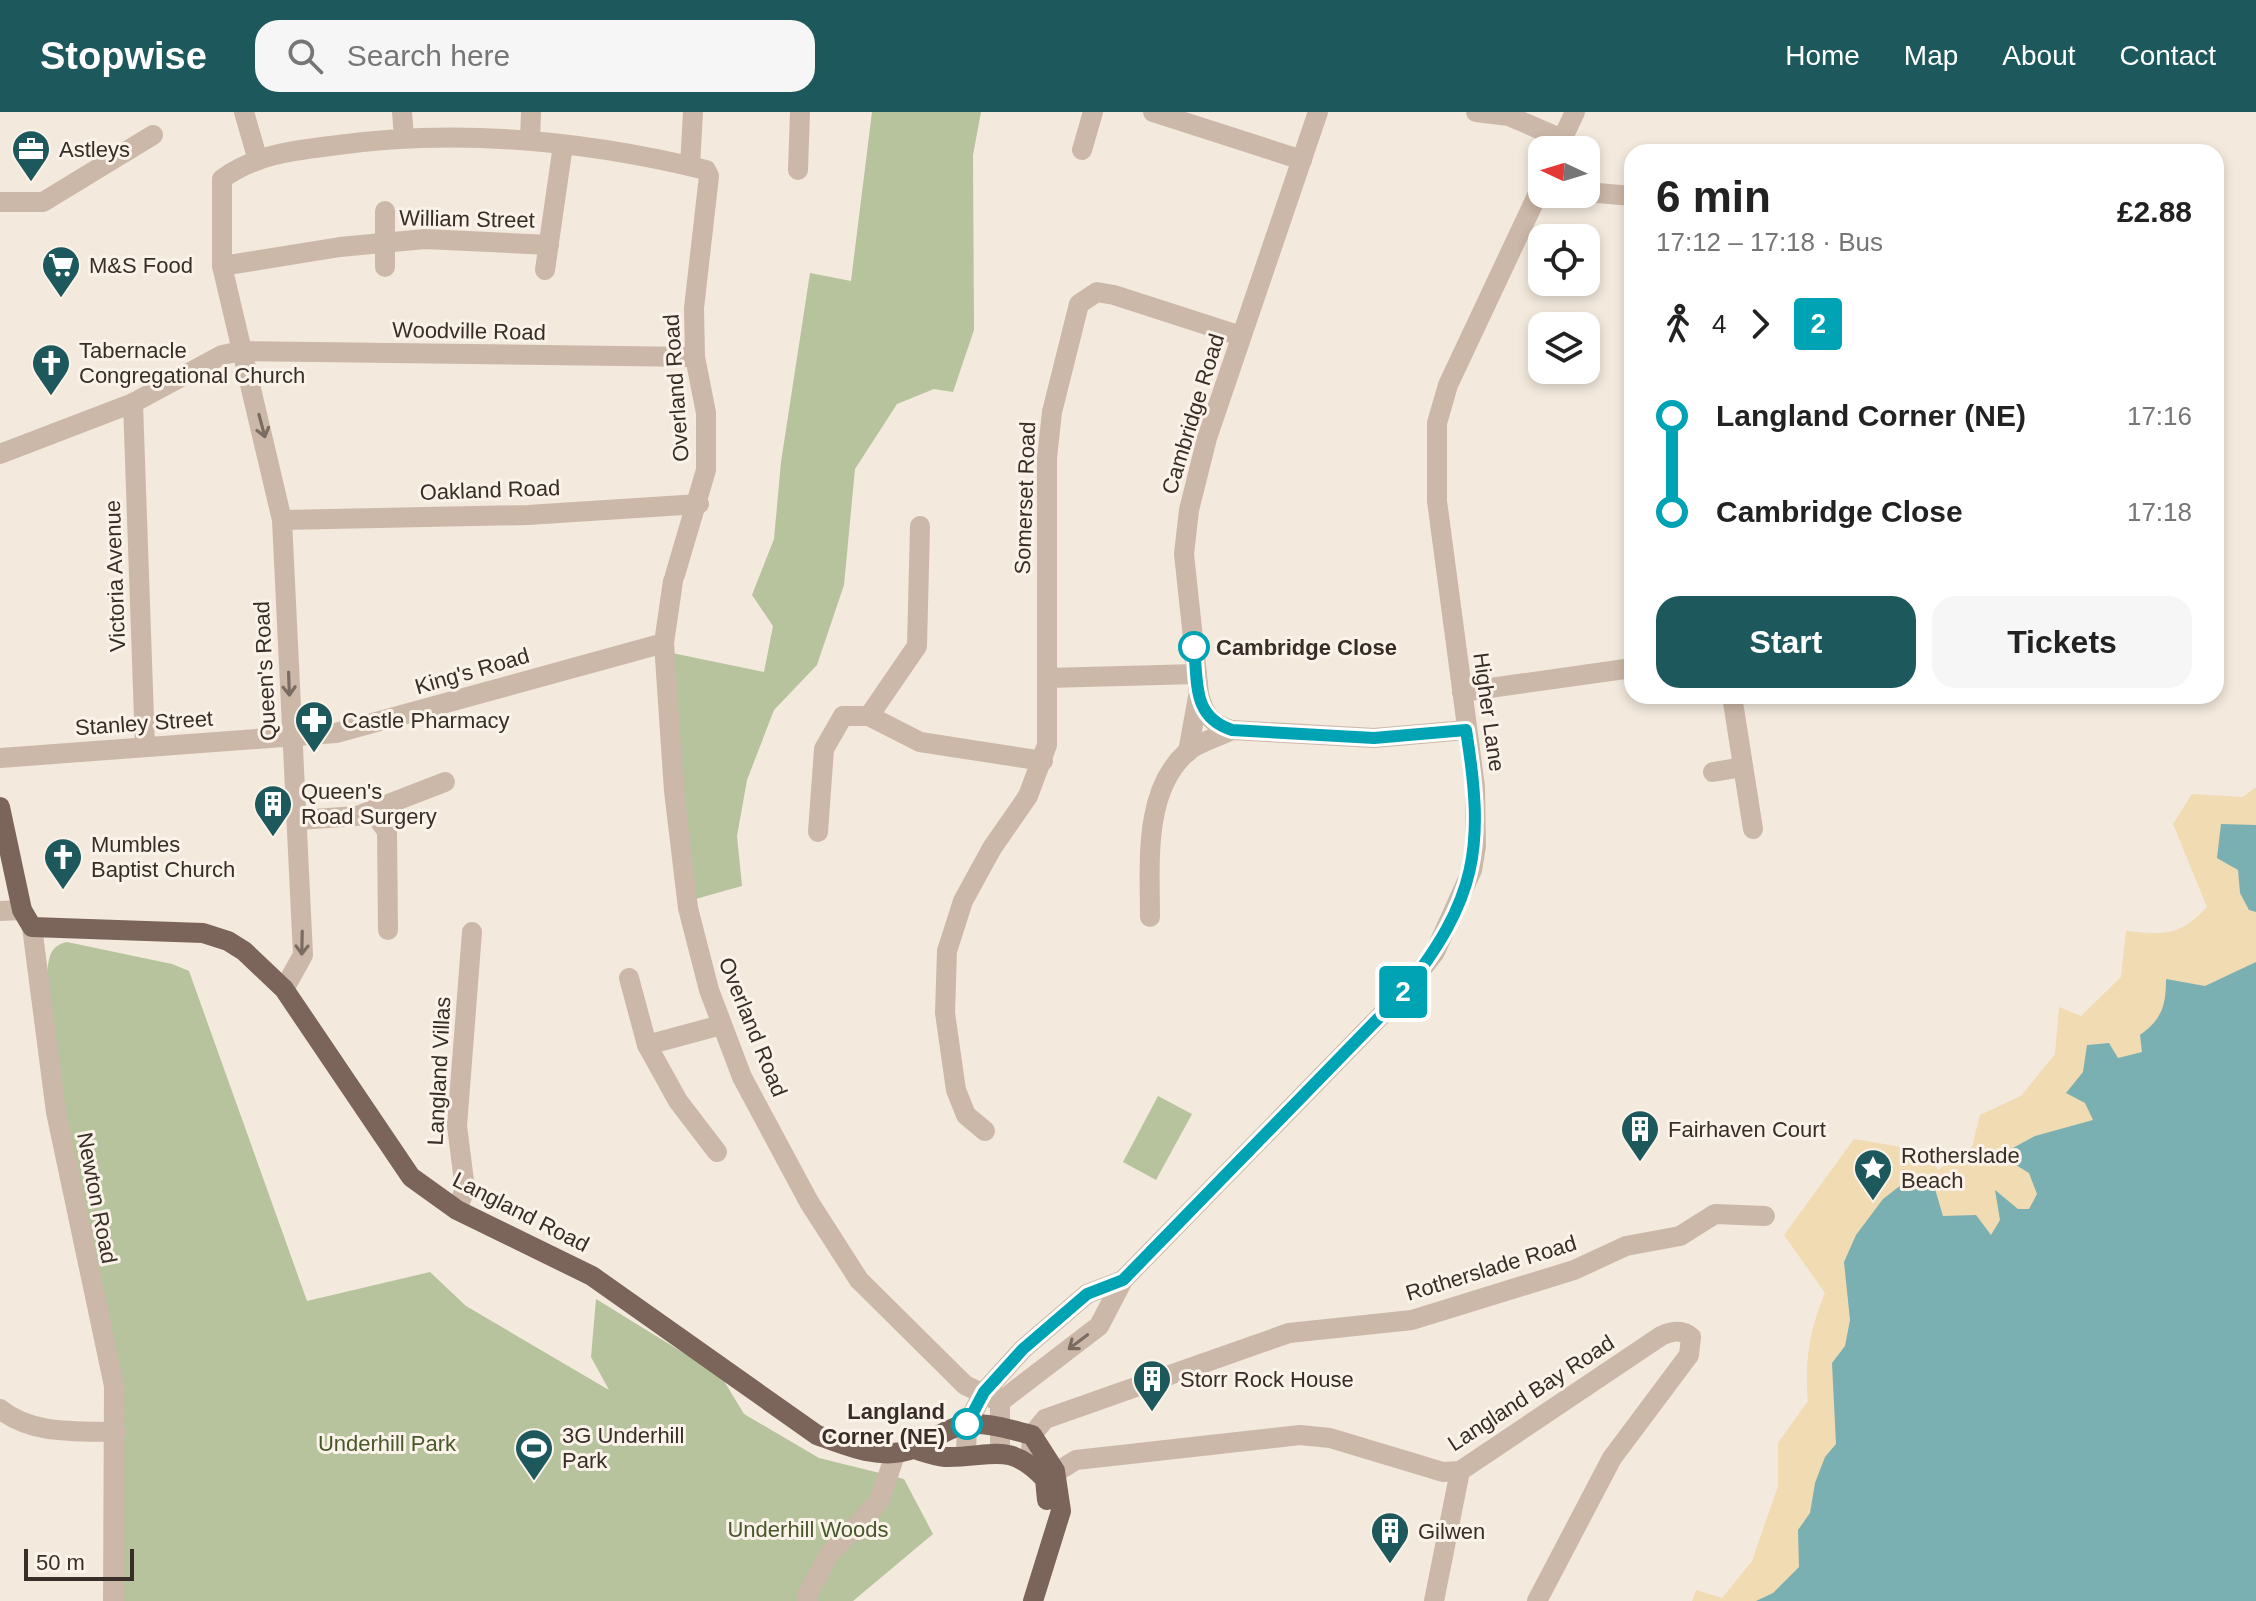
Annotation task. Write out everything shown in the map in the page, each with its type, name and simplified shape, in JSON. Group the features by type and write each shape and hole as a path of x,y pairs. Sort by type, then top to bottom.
{"main road":[{"name":"Newton Road","path":"0,807 27,919"},
{"name":"Langland Road","path":"27,919 203,933 228,941 244,951 284,989 411,1177 457,1210 592,1276 817,1435 857,1450 905,1450 942,1457 1000,1451 1050,1475"},
{"path":"905,1450 940,1432 967,1424 1032,1435 1050,1475 1046,1556 1033,1601"}],"street":[{"path":"244,112 257,157 404,137 454,136 530,140 690,166 693,112"},
{"path":"402,112 404,137"},
{"path":"530,140 531,112"},
{"path":"798,170 800,112"},
{"path":"1082,150 1093,112"},
{"name":"Cambridge Road","path":"1232,730 1215,725 1203,710 1184,554 1189,510 1207,438 1318,112"},
{"path":"1476,112 1509,116 1545,136"},
{"path":"1564,136 1575,112"},
{"path":"1159,113 1302,160"},
{"path":"0,202 43,202 153,135"},
{"path":"545,270 563,145"},
{"name":"Queen's Road","path":"257,157 222,179 222,266 266,440 282,520 291,735 299,820 303,955 284,989"},
{"name":"Overland Road","path":"690,166 706,170 709,176 694,308 695,357 706,413 706,470 699,504 674,578 664,643 674,791 688,908 721,1025 767,1124 809,1202 859,1280 965,1385 992,1397"},
{"path":"1600,193 1624,195"},
{"name":"Higher Lane","path":"992,1397 1099,1326 1123,1280 1402,994 1435,952 1472,870 1476,846 1475,787 1437,501 1437,423 1448,385 1531,208"},
{"name":"William Street","path":"385,211 385,267"},
{"name":"William Street","path":"222,266 384,242 466,239 549,245"},
{"name":"Somerset Road","path":"985,1131 966,1115 956,1090 945,1013 947,951 973,881 1028,796 1047,745 1047,458 1052,412 1079,304 1097,292 1114,295 1241,336"},
{"path":"0,454 133,403 222,355 242,351"},
{"name":"Woodville Road","path":"242,351 695,357"},
{"name":"Victoria Avenue","path":"133,403 145,747"},
{"name":"Oakland Road","path":"282,520 528,515 699,504"},
{"path":"869,716 917,646 920,526"},
{"name":"King's Road","path":"291,735 336,733 664,643"},
{"path":"1462,692 1624,669"},
{"path":"1047,678 1198,684 1188,752 1165,784 1154,818 1150,917"},
{"path":"1733,704 1753,829"},
{"path":"818,832 809,811 824,749 843,716 869,716 920,742 1043,761"},
{"path":"1188,752 1232,730 1374,738 1466,730"},
{"name":"Stanley Street","path":"0,758 291,735"},
{"path":"1713,772 1743,767"},
{"path":"299,820 357,816 445,782"},
{"path":"372,811 387,831 388,930"},
{"path":"0,911 27,919"},
{"name":"Newton Road","path":"27,919 56,1112 114,1386 113,1601"},
{"name":"Langland Villas","path":"457,1210 465,1189 457,1126 472,932"},
{"path":"629,978 647,1045 678,1101 717,1152"},
{"path":"647,1045 721,1025"},
{"name":"Rotherslade Road","path":"1032,1435 1045,1419 1289,1333 1412,1320 1574,1270 1626,1246 1680,1236 1715,1214 1765,1216"},
{"name":"Higher Lane","path":"966,1455 967,1424 992,1397 1023,1349 1087,1294 1123,1280"},
{"name":"Langland Bay Road","path":"1050,1475 1076,1460 1300,1435 1330,1438 1443,1472 1460,1471 1661,1336 1679,1331 1691,1337 1689,1355 1612,1458 1537,1601"},
{"path":"992,1397 1000,1451"},
{"path":"0,1409 10,1417 43,1428 116,1432"},
{"path":"1030,1463 1032,1435"},
{"path":"808,1601 807,1595 830,1553 879,1502 905,1450"},
{"path":"1434,1601 1460,1471"}],"green space":[{"path":"872,112 981,112 973,155 974,330 953,392 934,389 897,404 855,469 844,585 817,665 774,710 747,780 737,836 742,886 692,900 672,653 764,672 773,626 752,595 774,539 781,462 810,273 851,281"},
{"name":"Underhill Park","path":"67,942 172,964 189,971 307,1301 430,1272 466,1306 609,1390 591,1357 596,1299 721,1376 744,1414 819,1458 904,1479 933,1534 853,1601 123,1601 120,1431 81,1226 47,975 53,950"},
{"path":"1158,1096 1192,1114 1156,1180 1123,1162"}],"sand":[{"path":"2256,787 2256,1242 1901,1601 1692,1601 1696,1590 1722,1598 1752,1561 1778,1486 1778,1443 1808,1401 1809,1346 1825,1293 1784,1235 1854,1139 1925,1151 1938,1170 1972,1147 1980,1115 2021,1096 2055,1054 2059,1007 2081,1016 2121,977 2126,931 2171,931 2188,924 2207,907 2173,824 2192,794 2243,797"}],"water":[{"path":"2221,824 2256,825 2256,912 2249,910 2240,893 2238,870 2217,858"},
{"path":"2256,962 2256,1601 1756,1601 1773,1593 1799,1567 1798,1530 1810,1513 1815,1483 1825,1457 1836,1444 1832,1363 1845,1346 1850,1320 1844,1262 1856,1235 1883,1199 1914,1175 1935,1189 1943,1216 1976,1215 1991,1235 2000,1220 1995,1190 2018,1209 2029,1209 2037,1194 2029,1173 2011,1162 2011,1149 2035,1136 2093,1120 2085,1103 2066,1093 2083,1072 2087,1045 2109,1043 2118,1058 2142,1052 2140,1035 2161,1011 2166,979 2205,986"}],"bus line":[{"name":"2","path":"967,1424 984,1392 1023,1349 1087,1294 1123,1280 1402,994 1435,952 1472,870 1476,846 1475,787 1466,730 1374,738 1260,733 1215,725 1203,710 1194,647"}],"place":[{"name":"Astleys","path":"31,183"},
{"name":"M&S Food","path":"61,299"},
{"name":"Tabernacle Congregational Church","path":"51,397"},
{"name":"Cambridge Close","path":"1194,647"},
{"name":"Castle Pharmacy","path":"314,754"},
{"name":"Queen's Road Surgery","path":"273,838"},
{"name":"Mumbles Baptist Church","path":"63,891"},
{"name":"Fairhaven Court","path":"1640,1163"},
{"name":"Rotherslade Beach","path":"1873,1202"},
{"name":"Storr Rock House","path":"1152,1413"},
{"name":"Langland Corner (NE)","path":"967,1424"},
{"name":"3G Underhill Park","path":"534,1482"},
{"name":"Gilwen","path":"1390,1565"}],"park label":[{"name":"Underhill Woods","path":"808,1529"}]}
